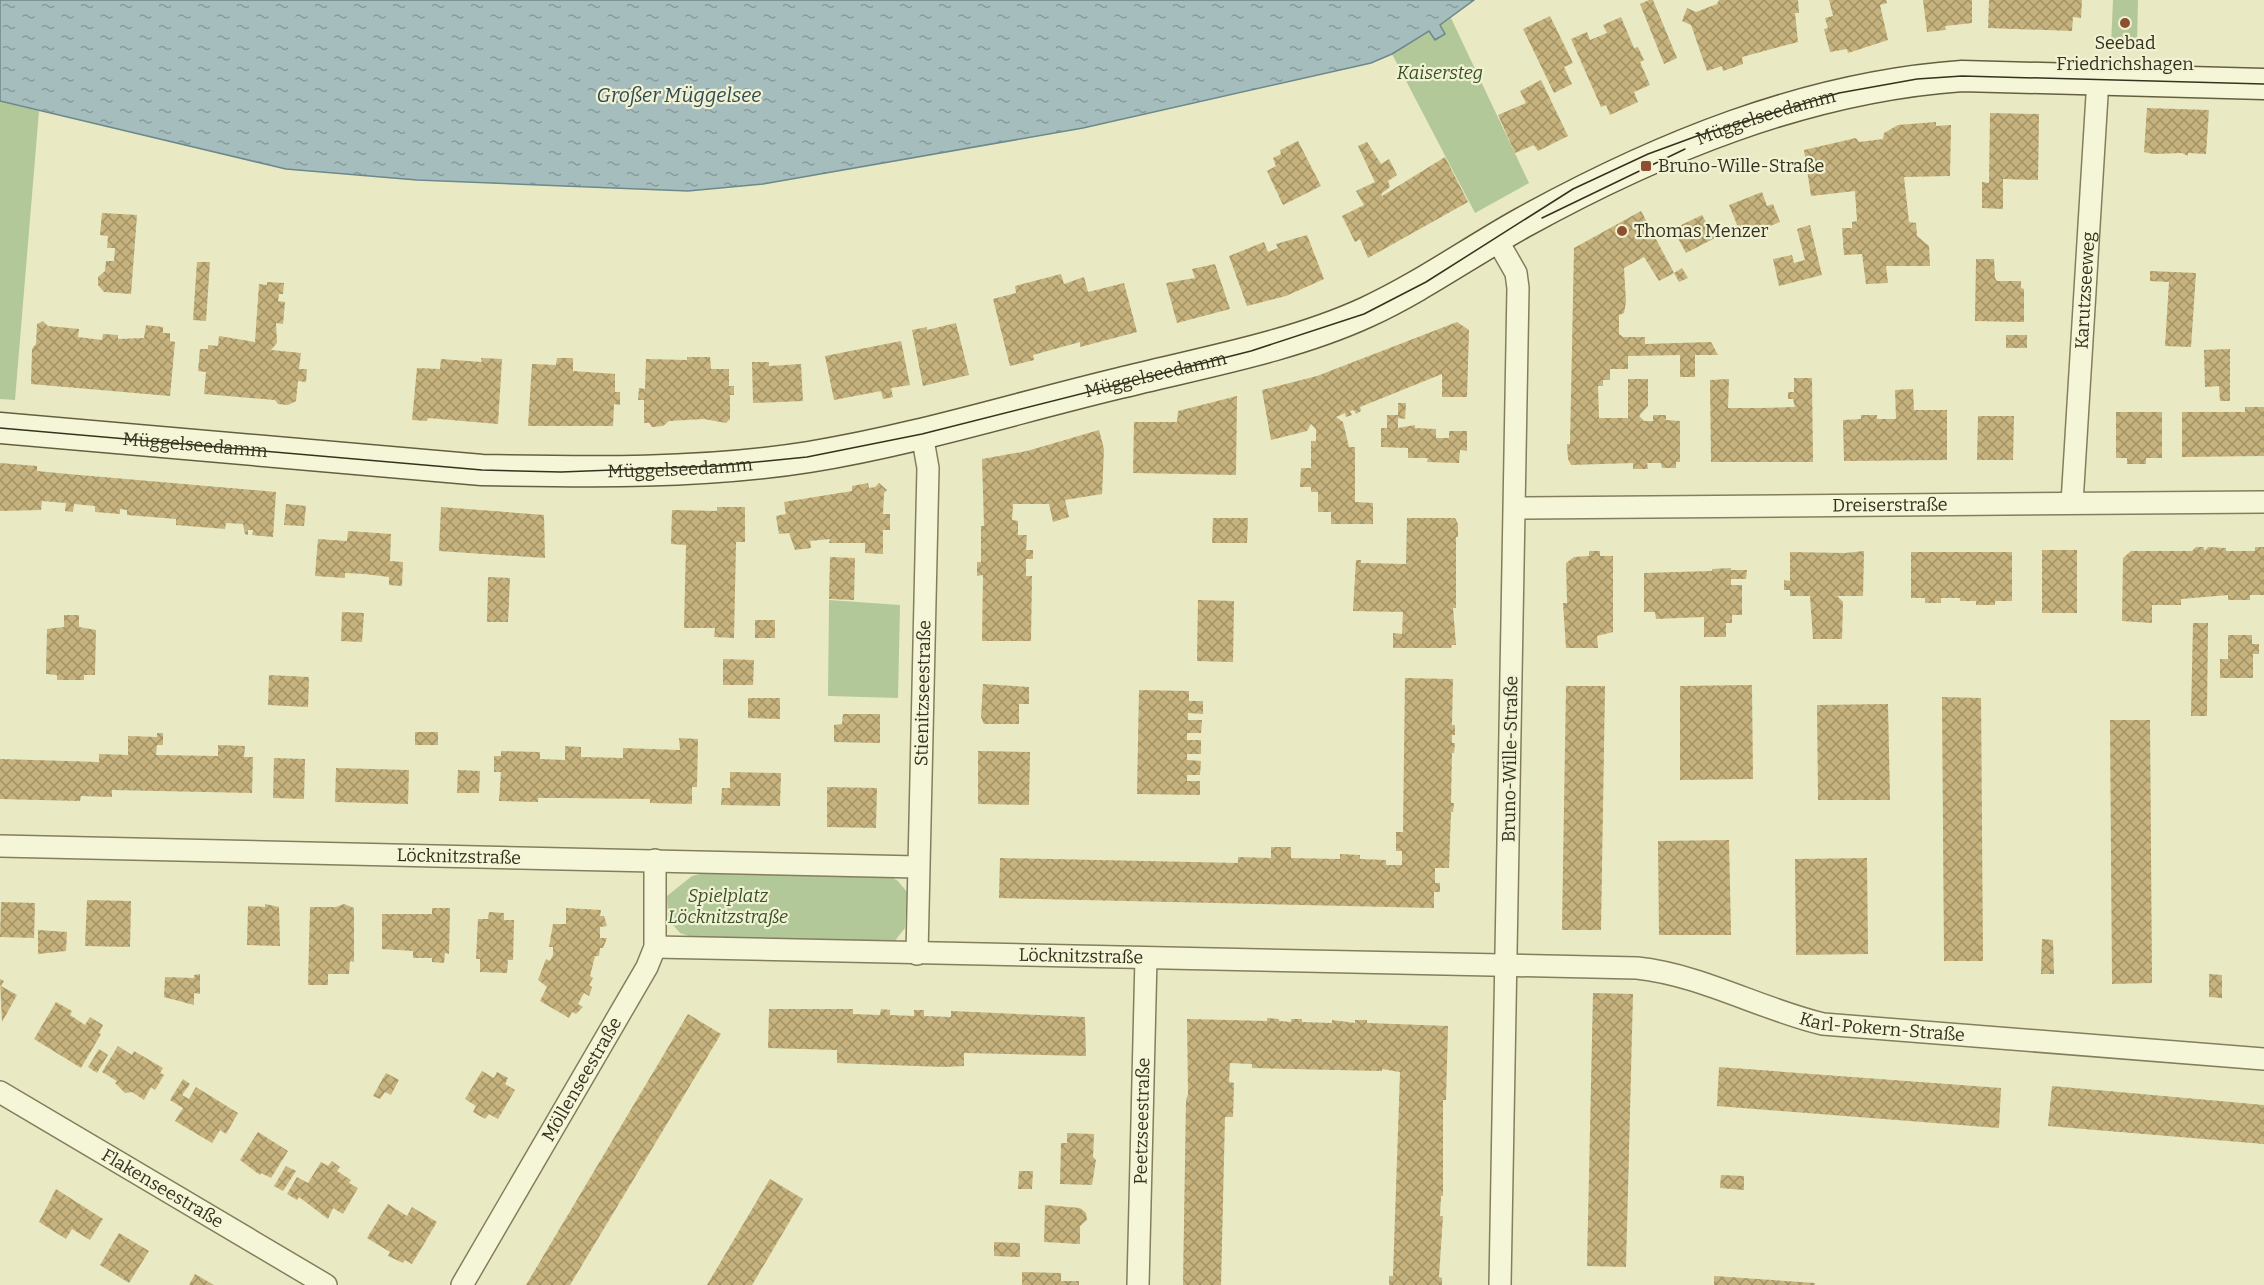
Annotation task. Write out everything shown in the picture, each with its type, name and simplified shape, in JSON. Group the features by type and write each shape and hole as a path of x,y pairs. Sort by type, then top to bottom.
{"main road":[{"name":"Müggelseedamm","path":"0,428 482,470 561,472 716,466 796,458 922,434 1251,351 1310,333 1364,314 1426,282 1496,238 1643,161 1746,121 1839,93 1917,79 1962,76 2264,84"}],"street":[{"name":"Karutzseeweg","path":"2073,503 2098,79"},
{"name":"Bruno-Wille-Straße","path":"1496,238 1516,273 1518,288 1500,1285"},
{"name":"Stienitzseestraße","path":"917,954 917,867 928,468 922,434"},
{"name":"Dreiserstraße","path":"1515,508 2264,502"},
{"name":"Löcknitzstraße","path":"0,846 917,867"},
{"name":"Möllenseestraße","path":"462,1285 647,967 655,947 655,860"},
{"name":"Löcknitzstraße","path":"655,947 1507,965"},
{"name":"Peetzseestraße","path":"1138,1285 1146,958"},
{"name":"Karl-Pokern-Straße","path":"1507,965 1663,971 1700,982 1786,1016 1823,1024 2264,1059"},
{"name":"Flakenseestraße","path":"0,1092 326,1285"}],"green space":[{"name":"Seebad Friedrichshagen","path":"2113,0 2138,0 2137,46 2111,45"},
{"name":"Kaisersteg","path":"1451,18 1529,183 1475,213 1392,54 1430,31 1445,34 1440,25"},
{"path":"0,101 39,111 15,400 0,399"},
{"path":"829,600 900,605 898,698 828,696"},
{"name":"Spielplatz Löcknitzstraße","path":"711,871 889,876 898,881 907,892 905,928 894,942 700,940 680,933 668,919 667,896 692,876"}],"water":[{"name":"Großer Müggelsee","path":"0,0 1474,0 1440,25 1445,34 1435,40 1429,31 1392,54 1371,63 1083,128 763,184 688,191 417,180 286,169 0,101"}],"building":[{"path":"1653,0 1677,58 1664,64 1640,4"},
{"path":"1719,0 1798,0 1799,13 1795,13 1798,42 1742,57 1743,64 1723,71 1722,66 1707,71 1691,25 1682,21 1687,8 1696,12 1717,4"},
{"path":"1829,0 1886,0 1887,3 1880,5 1888,40 1848,53 1847,49 1830,52 1824,29 1828,28 1825,18 1833,16"},
{"path":"1923,0 1972,0 1972,23 1945,26 1946,30 1927,32"},
{"path":"1989,0 2082,0 2081,18 2073,17 2072,31 1988,28"},
{"path":"1550,16 1573,63 1564,67 1572,84 1554,93 1523,29"},
{"path":"1621,17 1634,48 1638,47 1644,60 1640,62 1650,85 1634,92 1638,102 1610,115 1606,105 1601,107 1571,39 1587,32 1590,40 1607,33 1603,25"},
{"path":"1541,80 1568,136 1538,151 1534,145 1515,153 1498,115 1526,103 1520,91"},
{"path":"2147,108 2209,110 2206,154 2188,153 2188,156 2182,153 2144,152"},
{"path":"1990,113 2039,114 2038,180 2003,179 2003,209 1982,208 1982,182 1989,183"},
{"path":"1936,122 1936,126 1951,125 1950,176 1904,177 1909,222 1916,223 1917,236 1929,246 1930,266 1886,266 1888,283 1866,284 1862,254 1844,255 1842,228 1852,228 1852,222 1857,221 1855,191 1811,196 1804,150 1856,138 1859,142 1883,139 1884,133 1898,125"},
{"path":"1298,141 1321,186 1283,205 1267,171 1276,166 1273,158 1281,154 1280,150"},
{"path":"1367,142 1381,164 1389,159 1397,175 1388,181 1390,187 1381,194 1382,196 1445,157 1468,202 1368,258 1360,239 1355,242 1342,216 1364,205 1356,191 1375,182 1358,146"},
{"path":"1762,192 1767,206 1773,204 1780,222 1742,237 1729,205"},
{"path":"1641,211 1674,273 1659,281 1644,257 1624,268 1626,302 1624,313 1619,315 1619,334 1623,337 1645,337 1645,344 1711,342 1718,355 1695,355 1695,377 1680,377 1680,355 1628,356 1628,369 1610,369 1610,380 1603,380 1603,386 1598,386 1599,418 1628,418 1628,379 1648,379 1648,406 1639,416 1644,421 1653,421 1653,415 1666,415 1666,420 1680,421 1680,462 1676,462 1676,468 1662,468 1661,463 1647,463 1648,469 1633,469 1633,463 1571,465 1568,459 1567,444 1570,444 1574,248"},
{"path":"102,213 137,215 131,294 104,292 98,285 98,277 105,271 106,261 114,261 115,248 107,248 108,236 100,235"},
{"path":"1702,215 1715,238 1686,253 1673,229"},
{"path":"1810,225 1822,275 1779,286 1773,259 1792,255 1794,263 1805,260 1797,229"},
{"path":"1307,235 1324,279 1286,296 1247,306 1229,256 1264,242 1268,252 1278,248 1276,244"},
{"path":"1976,259 1994,259 1997,281 2021,281 2021,288 2024,289 2024,322 1975,321"},
{"path":"197,262 210,262 206,321 193,320"},
{"path":"1215,264 1230,309 1177,323 1166,283 1195,278 1192,269"},
{"path":"1682,268 1688,278 1679,282 1674,273"},
{"path":"2150,271 2196,273 2191,347 2165,346 2169,282 2150,281"},
{"path":"1061,274 1064,284 1084,277 1088,292 1124,283 1137,332 1080,347 1080,342 1033,355 1034,360 1010,366 993,299 1016,293 1015,286"},
{"path":"267,282 284,283 283,294 279,294 278,301 285,302 283,324 276,323 277,343 271,350 301,353 299,369 307,369 306,382 298,381 296,401 288,405 278,404 275,400 204,394 206,372 198,371 200,349 208,349 208,345 218,346 219,336 255,342 259,284 267,285"},
{"path":"43,321 48,326 79,329 78,337 102,340 103,334 118,335 118,339 144,338 146,325 163,327 163,333 170,333 170,341 175,342 170,396 31,384 32,349 36,344 37,324"},
{"path":"1457,322 1469,330 1467,397 1442,397 1442,374 1360,407 1361,411 1356,414 1354,410 1350,411 1352,415 1346,417 1345,413 1336,417 1343,422 1349,447 1355,447 1355,502 1373,503 1373,524 1331,524 1331,512 1318,512 1318,492 1311,492 1311,487 1300,487 1301,468 1311,468 1311,441 1316,441 1316,429 1311,424 1307,431 1271,440 1262,390 1317,376"},
{"path":"956,323 969,375 923,386 912,330 927,327 927,330"},
{"path":"2006,335 2027,335 2027,348 2006,348"},
{"path":"901,341 910,385 891,388 893,397 883,399 881,391 834,400 825,356"},
{"path":"2230,349 2230,401 2220,401 2219,386 2205,387 2204,350"},
{"path":"687,357 710,357 711,369 729,369 729,386 734,386 734,395 730,395 730,419 726,423 704,419 669,421 663,426 652,427 649,423 644,423 644,400 638,400 639,388 645,389 646,359 687,360"},
{"path":"481,358 502,359 498,424 428,418 427,421 412,420 417,368 440,369 441,359 482,362"},
{"path":"557,358 573,358 573,371 615,374 615,392 620,392 620,405 614,404 613,426 528,426 532,364 556,365"},
{"path":"752,362 769,362 769,366 801,364 803,401 753,403"},
{"path":"1794,378 1812,378 1813,462 1711,462 1710,380 1729,379 1728,408 1761,408 1795,407 1793,399 1788,399 1788,392 1794,392"},
{"path":"1913,389 1914,410 1947,410 1947,460 1844,461 1843,420 1861,419 1861,415 1877,415 1877,419 1896,419 1895,390"},
{"path":"1237,396 1236,475 1133,473 1134,422 1177,422 1178,411"},
{"path":"1398,403 1406,403 1405,419 1398,418 1398,428 1415,425 1415,428 1436,429 1436,438 1449,438 1449,431 1467,431 1467,451 1460,450 1459,463 1427,462 1428,458 1408,458 1408,448 1381,447 1381,428 1387,428 1387,415 1398,415"},
{"path":"2245,407 2264,407 2264,456 2182,457 2182,412 2245,412"},
{"path":"2116,412 2162,412 2162,458 2146,458 2146,464 2127,464 2127,458 2116,458"},
{"path":"1978,416 2014,416 2013,460 1977,460"},
{"path":"1099,430 1104,449 1102,494 1065,500 1069,517 1053,522 1049,504 1013,504 1012,520 1018,521 1018,535 1027,535 1026,550 1033,550 1033,559 1026,559 1026,576 1032,576 1031,641 982,641 983,575 977,576 977,562 981,562 981,526 984,526 982,459 1027,451"},
{"path":"0,463 37,466 37,471 276,492 273,537 252,535 253,530 248,530 248,535 245,534 243,524 226,523 225,529 176,525 176,519 127,515 127,510 120,509 120,514 95,512 95,506 74,504 73,512 65,511 66,503 42,501 41,510 0,511"},
{"path":"868,483 869,488 879,483 887,490 884,493 883,514 890,514 890,530 883,530 883,554 865,553 865,543 829,543 830,539 810,541 811,548 795,550 789,533 779,534 776,516 786,514 784,502 852,491 852,486"},
{"path":"286,504 306,506 304,526 284,525"},
{"path":"441,507 544,515 545,558 439,551"},
{"path":"717,507 745,507 745,542 736,542 734,638 714,637 715,628 684,628 686,545 671,544 672,510 717,511"},
{"path":"1213,518 1248,518 1247,543 1212,543"},
{"path":"1407,518 1455,518 1458,524 1456,608 1453,608 1456,645 1452,645 1451,648 1393,648 1393,633 1402,634 1403,612 1353,611 1356,560 1361,560 1361,563 1406,564"},
{"path":"348,531 391,534 390,561 403,562 402,586 389,585 389,577 365,574 345,573 345,578 315,576 318,539 347,541"},
{"path":"2196,547 2203,547 2205,551 2208,547 2226,548 2226,551 2255,551 2255,547 2264,547 2264,595 2250,595 2250,600 2228,600 2228,595 2181,599 2181,605 2152,605 2152,623 2122,621 2123,558 2131,551 2192,551"},
{"path":"2042,550 2077,550 2077,613 2042,613"},
{"path":"1589,551 1600,551 1600,556 1613,556 1613,632 1597,636 1598,648 1566,648 1563,603 1567,603 1566,563 1574,557 1589,556"},
{"path":"1864,551 1863,596 1837,596 1843,602 1842,639 1813,639 1810,596 1790,596 1790,590 1784,590 1784,580 1790,581 1790,552"},
{"path":"1911,552 2012,552 2012,601 1995,601 1995,605 1976,605 1976,601 1960,601 1960,598 1941,598 1941,603 1925,603 1925,598 1911,598"},
{"path":"830,557 855,558 854,600 829,599"},
{"path":"1731,568 1731,570 1747,570 1746,579 1731,579 1731,585 1742,585 1742,615 1732,615 1732,623 1726,623 1726,637 1704,637 1704,617 1656,619 1655,612 1644,612 1644,573 1712,571 1712,569"},
{"path":"488,577 510,578 508,622 487,622"},
{"path":"1198,600 1234,601 1233,662 1197,661"},
{"path":"342,612 364,613 362,642 341,641"},
{"path":"64,615 79,615 79,627 96,630 95,675 84,675 84,680 57,680 57,675 46,674 47,629 64,627"},
{"path":"755,620 775,620 775,638 755,638"},
{"path":"2193,623 2208,623 2207,716 2191,716"},
{"path":"2228,635 2252,635 2252,644 2259,644 2259,654 2253,654 2253,678 2220,678 2220,659 2228,659"},
{"path":"723,659 754,660 753,685 723,685"},
{"path":"269,675 309,677 308,707 268,705"},
{"path":"1405,678 1453,679 1452,725 1455,725 1455,735 1452,735 1452,743 1455,743 1454,753 1452,753 1451,803 1454,803 1453,812 1451,812 1449,868 1435,868 1435,883 1440,883 1440,892 1434,892 1434,908 999,898 1000,858 1238,863 1238,857 1271,858 1271,847 1291,847 1291,858 1340,859 1340,854 1360,855 1360,859 1386,860 1386,865 1402,865 1402,851 1396,851 1396,832 1403,832"},
{"path":"983,684 1029,687 1029,704 1019,704 1019,724 984,724 981,717"},
{"path":"1752,685 1753,779 1680,780 1680,686"},
{"path":"1566,686 1605,686 1601,930 1562,930"},
{"path":"1139,690 1189,691 1189,701 1203,701 1203,714 1188,713 1188,720 1202,720 1201,733 1187,733 1187,740 1201,740 1201,754 1187,754 1187,760 1201,761 1200,775 1187,775 1187,781 1200,781 1200,795 1137,794"},
{"path":"1942,697 1981,698 1983,961 1944,961"},
{"path":"748,698 780,698 780,719 748,718"},
{"path":"1888,704 1890,800 1818,800 1817,705"},
{"path":"843,714 880,714 880,743 834,742 834,725 842,724"},
{"path":"2110,720 2150,720 2152,983 2112,984"},
{"path":"415,732 438,732 438,745 415,745"},
{"path":"157,733 163,733 163,745 157,745 156,755 218,756 218,745 245,746 244,757 253,757 252,793 112,790 112,797 81,796 80,801 0,799 0,759 99,762 99,754 128,755 128,736 157,737"},
{"path":"679,738 698,739 697,787 692,787 692,804 650,803 650,799 538,798 538,802 499,801 501,772 494,772 494,756 501,756 501,751 540,752 540,759 565,760 565,746 581,747 581,757 623,758 623,748 680,750"},
{"path":"978,751 1030,752 1029,805 978,804"},
{"path":"274,758 305,759 304,799 273,798"},
{"path":"336,768 409,770 408,804 335,802"},
{"path":"458,770 480,771 479,793 457,793"},
{"path":"730,772 781,773 780,806 721,805 722,788 730,788"},
{"path":"827,787 877,788 876,828 827,827"},
{"path":"1729,840 1731,935 1659,935 1658,841"},
{"path":"1867,858 1868,954 1796,955 1795,859"},
{"path":"87,900 131,901 130,947 85,946"},
{"path":"1,902 35,903 34,938 0,937"},
{"path":"265,904 279,907 280,946 247,945 248,906 265,907"},
{"path":"344,904 354,908 354,962 350,961 349,974 328,974 328,985 308,985 310,907 336,907"},
{"path":"432,908 450,908 449,954 445,953 444,963 432,962 432,958 413,958 413,951 382,949 382,914 432,914"},
{"path":"566,908 601,910 600,916 604,916 607,926 600,927 600,938 607,938 603,948 600,948 599,956 595,956 590,976 593,978 589,985 592,987 589,996 584,993 578,1004 583,1007 576,1014 572,1012 569,1018 540,1001 547,987 538,980 546,959 550,961 553,955 553,947 549,947 553,924 566,924"},
{"path":"489,912 504,913 504,920 514,920 513,960 508,960 507,973 480,972 480,959 476,959 478,919 488,919"},
{"path":"38,930 67,932 66,951 38,954"},
{"path":"2042,939 2053,940 2054,974 2041,974"},
{"path":"200,974 200,994 194,993 194,1005 164,997 165,977 194,978 194,975"},
{"path":"2209,974 2222,975 2222,998 2209,997"},
{"path":"0,979 4,981 1,986 17,995 2,1022"},
{"path":"1593,993 1633,994 1626,1267 1587,1266"},
{"path":"56,1002 72,1011 70,1015 85,1025 90,1017 103,1025 99,1033 101,1034 81,1068 34,1039"},
{"path":"769,1009 853,1009 853,1014 880,1015 881,1009 890,1010 890,1015 914,1016 914,1010 924,1010 924,1016 951,1017 951,1011 1085,1017 1086,1056 964,1053 964,1066 944,1067 837,1063 837,1050 768,1048"},
{"path":"688,1014 721,1034 570,1285 526,1285"},
{"path":"1267,1018 1291,1022 1291,1019 1302,1019 1302,1022 1332,1023 1332,1020 1355,1023 1355,1020 1367,1020 1367,1023 1448,1026 1446,1100 1443,1100 1443,1196 1441,1196 1440,1216 1443,1216 1439,1277 1442,1278 1442,1285 1389,1285 1389,1276 1393,1276 1400,1072 1382,1069 1382,1071 1252,1068 1252,1064 1230,1063 1229,1082 1234,1083 1233,1117 1225,1117 1221,1285 1183,1285 1186,1100 1188,1094 1187,1019 1267,1021"},
{"path":"118,1046 132,1055 134,1051 163,1068 160,1073 164,1075 155,1090 151,1087 144,1100 132,1092 125,1093 115,1083 117,1081 102,1072"},
{"path":"99,1049 108,1055 97,1073 88,1067"},
{"path":"1719,1067 2001,1088 1999,1128 1717,1106"},
{"path":"482,1071 494,1078 497,1072 508,1078 505,1084 515,1090 498,1119 489,1114 485,1119 473,1112 476,1106 465,1099"},
{"path":"386,1073 399,1080 391,1095 385,1092 380,1099 373,1096"},
{"path":"183,1079 190,1084 182,1095 189,1099 196,1087 238,1113 226,1134 220,1130 212,1143 175,1121 183,1108 170,1100"},
{"path":"2052,1086 2264,1105 2264,1144 2048,1126"},
{"path":"258,1132 288,1151 271,1178 261,1173 260,1175 240,1160"},
{"path":"1067,1133 1094,1134 1093,1157 1096,1160 1092,1185 1060,1184 1061,1143 1067,1143"},
{"path":"332,1161 340,1167 337,1171 351,1180 349,1183 358,1188 343,1214 333,1208 328,1219 299,1197 297,1200 287,1194 297,1177 308,1183 321,1162 328,1166"},
{"path":"286,1166 296,1171 283,1191 274,1186"},
{"path":"1019,1171 1033,1171 1032,1189 1018,1189"},
{"path":"1721,1175 1744,1176 1744,1190 1720,1188"},
{"path":"770,1179 803,1199 752,1285 707,1285"},
{"path":"56,1189 103,1219 90,1240 72,1229 66,1239 39,1222"},
{"path":"388,1204 407,1216 412,1207 437,1222 412,1264 405,1260 403,1263 388,1256 390,1252 367,1238"},
{"path":"1045,1205 1080,1208 1086,1213 1087,1220 1080,1226 1080,1244 1044,1242"},
{"path":"119,1233 149,1251 129,1283 100,1265"},
{"path":"994,1242 1020,1243 1020,1257 994,1256"},
{"path":"1022,1272 1061,1273 1061,1281 1079,1281 1079,1285 1022,1285"},
{"path":"195,1274 214,1285 189,1285"},
{"path":"1714,1276 1815,1283 1815,1285 1714,1285"}],"tram line":[{"path":"0,428 482,470 561,472 716,466 807,457 922,434 1251,351 1364,314 1426,282 1573,189 1648,154 1697,136 1839,93 1917,79 1962,76 2264,84"},
{"path":"1542,218 1685,149"}],"place":[{"name":"Seebad Friedrichshagen","path":"2125,23"},
{"name":"Bruno-Wille-Straße","path":"1646,166"},
{"name":"Thomas Menzer","path":"1622,231"}]}
